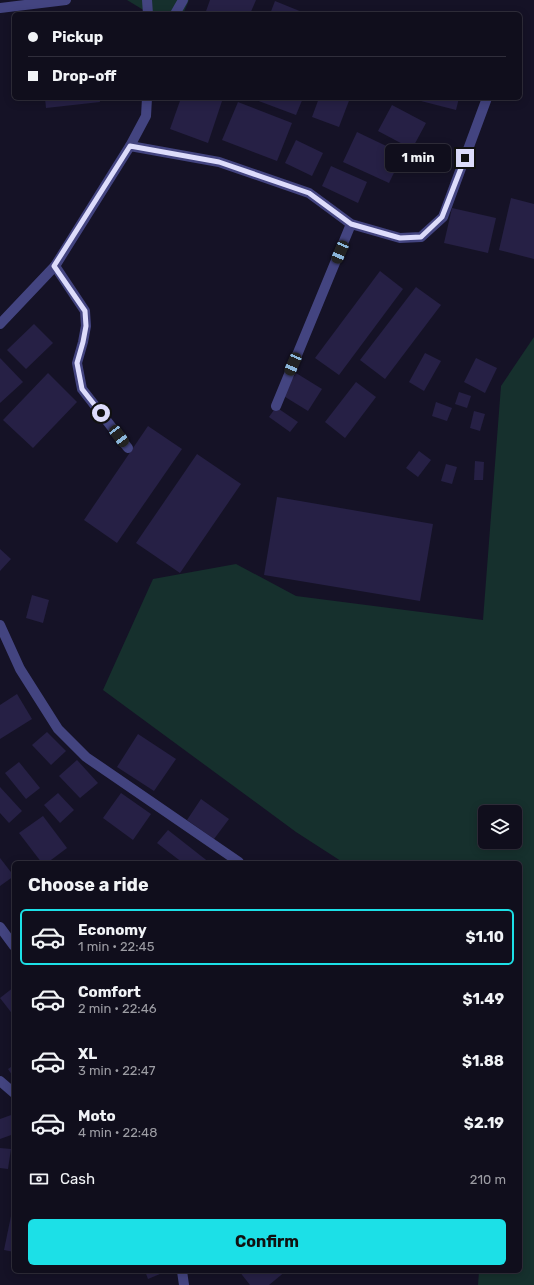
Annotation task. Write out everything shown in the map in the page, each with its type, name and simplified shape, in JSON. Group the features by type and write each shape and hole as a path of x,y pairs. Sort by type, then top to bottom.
{"street":[{"path":"0,8 66,0"},
{"path":"147,0 148,12"},
{"path":"176,12 183,0"},
{"path":"0,324 54,266 130,146 146,116 147,100"},
{"path":"130,146 219,162 309,193 351,224 400,238 421,237 442,217 486,100"},
{"path":"276,406 351,224"},
{"path":"54,266 85,311 86,326 77,363 82,389 128,448"},
{"path":"0,625 20,669 54,723 86,756 238,861"},
{"path":"0,926 12,943"},
{"path":"0,1081 12,1091"},
{"path":"182,1273 184,1285"}],"green space":[{"path":"127,0 189,0 184,12 147,12"},
{"path":"534,337 534,1285 478,1285 479,1273 522,1273 522,861 341,861 296,832 103,690 153,579 236,564 296,596 483,620 501,386"}],"building":[{"path":"210,0 256,0 251,12 206,12"},
{"path":"275,1 302,12 271,12"},
{"path":"45,100 100,100 100,102 46,108"},
{"path":"180,100 222,100 208,143 170,129"},
{"path":"256,100 302,100 296,115"},
{"path":"318,100 349,100 339,127 312,117"},
{"path":"417,100 458,100 456,110"},
{"path":"238,102 292,123 277,161 222,140"},
{"path":"392,105 426,123 412,149 378,131"},
{"path":"357,132 403,154 389,183 343,162"},
{"path":"296,140 323,153 312,176 285,163"},
{"path":"331,166 367,182 358,203 322,186"},
{"path":"511,198 534,204 534,259 499,250"},
{"path":"452,208 496,218 488,253 444,243"},
{"path":"380,271 403,289 339,375 315,358"},
{"path":"416,287 441,305 385,379 360,360"},
{"path":"34,324 53,343 26,369 7,350"},
{"path":"425,353 441,361 424,391 409,382"},
{"path":"0,358 23,382 0,403"},
{"path":"476,358 497,368 485,393 464,382"},
{"path":"48,373 77,402 33,448 3,420"},
{"path":"296,373 322,389 308,411 282,395"},
{"path":"356,382 376,397 345,438 325,422"},
{"path":"459,392 471,396 467,408 455,404"},
{"path":"436,402 452,408 447,421 432,416"},
{"path":"276,407 298,422 290,432 269,417"},
{"path":"474,411 485,414 480,431 470,428"},
{"path":"148,426 182,449 117,543 84,520"},
{"path":"419,451 431,460 418,477 406,468"},
{"path":"197,454 241,484 180,573 136,543"},
{"path":"475,461 484,462 483,480 474,480"},
{"path":"446,464 457,467 452,484 441,481"},
{"path":"277,497 433,524 420,601 264,575"},
{"path":"0,549 11,559 0,571"},
{"path":"32,595 49,600 43,623 26,618"},
{"path":"17,694 32,719 0,739 0,705"},
{"path":"47,732 66,751 51,765 32,745"},
{"path":"138,734 176,759 154,791 117,767"},
{"path":"77,760 98,783 80,798 59,776"},
{"path":"19,762 40,788 26,799 5,773"},
{"path":"0,787 22,811 9,823 0,813"},
{"path":"58,793 74,810 60,823 44,805"},
{"path":"121,793 151,814 133,840 103,818"},
{"path":"201,799 229,819 214,839 187,820"},
{"path":"43,816 67,848 50,861 40,861 19,833"},
{"path":"168,830 207,861 180,861 157,843"},
{"path":"0,858 12,873 12,877 0,886"},
{"path":"12,989 12,1013 0,998"},
{"path":"12,1066 12,1075 8,1069"},
{"path":"12,1115 12,1135 0,1139 0,1119"},
{"path":"0,1148 11,1149 8,1169 0,1168"},
{"path":"11,1216 12,1216 12,1252 4,1250"},
{"path":"146,1273 162,1273 148,1279"},
{"path":"241,1273 284,1273 269,1285 250,1285"}],"route":[{"path":"101,413 82,389 77,363 86,326 85,311 54,266 130,146 219,162 309,193 351,224 400,238 421,237 442,217 465,158"}]}
